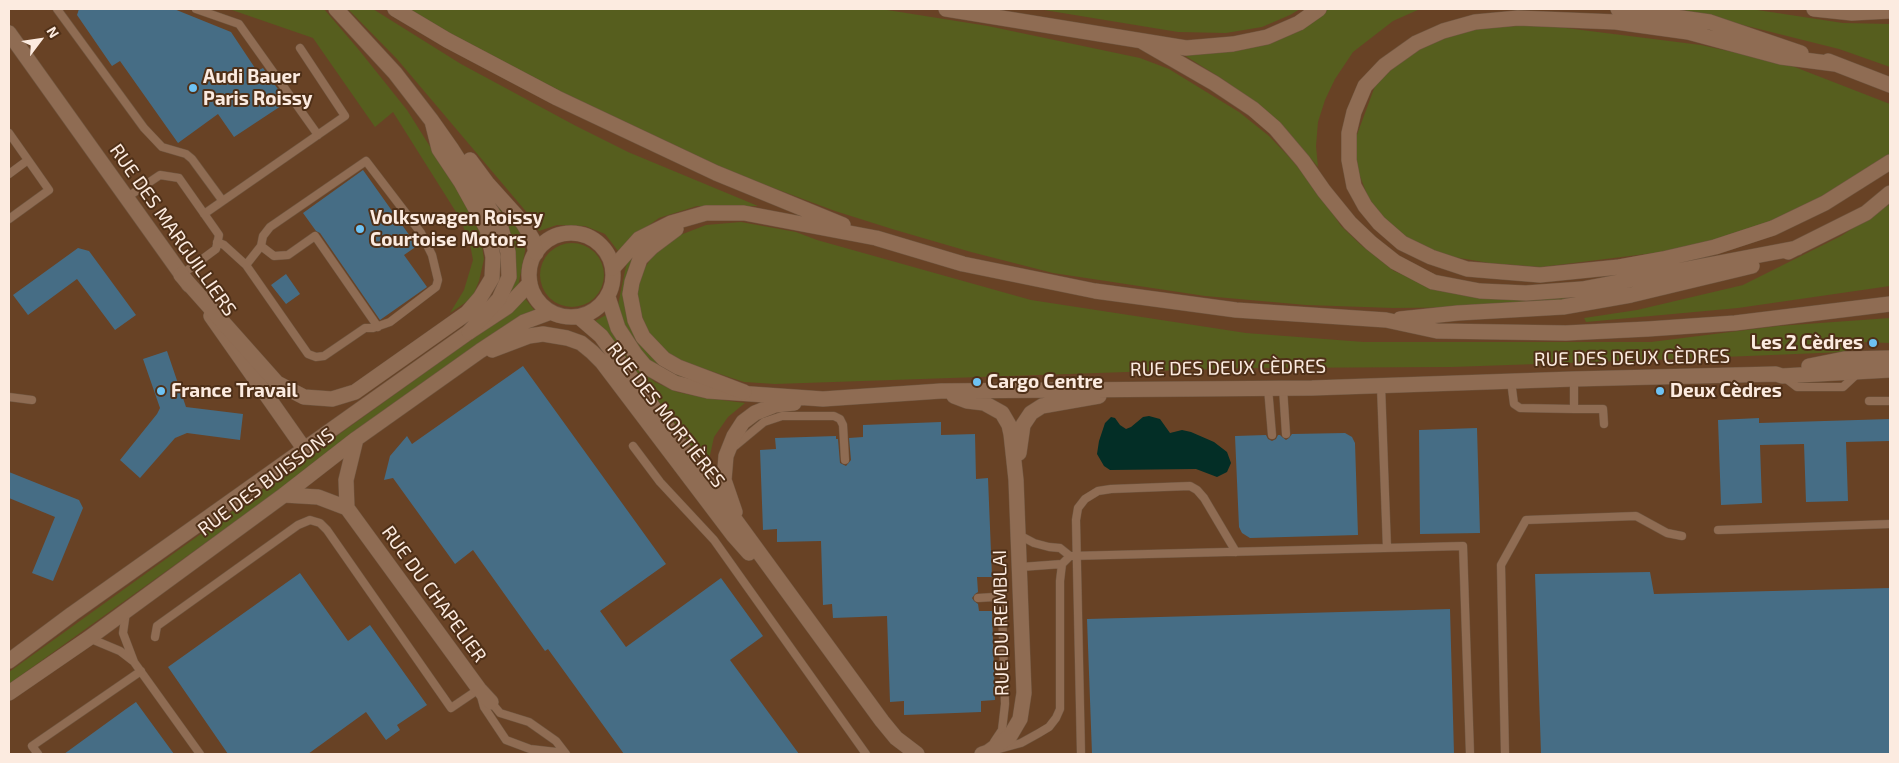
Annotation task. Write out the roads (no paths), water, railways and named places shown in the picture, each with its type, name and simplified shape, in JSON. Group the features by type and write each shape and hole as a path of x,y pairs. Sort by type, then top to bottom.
{"street":[{"path":"336,9 395,74 432,121 452,148 500,225 508,252 509,277 499,299 469,332"},
{"path":"395,9 447,40 557,98 716,173 876,238 963,264 1095,291 1236,310 1386,320 1437,331 1566,333 1735,323 1890,304"},
{"path":"946,9 1186,48 1233,44 1267,37 1298,23 1319,9"},
{"path":"1618,9 1710,22 1836,64 1890,85"},
{"path":"1814,9 1852,13 1890,11"},
{"path":"1836,64 1781,57 1688,32 1616,22 1518,18 1476,22 1443,31 1416,43 1385,65 1365,86 1354,112 1349,133 1350,160 1354,186 1365,206 1379,223 1402,243 1431,257 1467,269 1540,275 1619,267 1663,259 1723,244 1773,228 1825,203 1890,162"},
{"name":"RUE DES MARGUILLIERS","path":"9,33 306,450"},
{"path":"1142,42 1214,83 1253,109 1275,128 1303,160 1340,210 1371,243 1395,262 1433,282 1480,291 1526,293 1582,289 1797,248"},
{"path":"432,121 458,144 487,183 523,223 533,240 536,253"},
{"path":"181,276 277,383 304,397 332,399 355,392 467,313 480,298 492,278 493,257 487,229 461,182 439,149 432,121"},
{"path":"1386,320 1458,313 1563,308 1631,295 1767,262 1866,213 1890,193"},
{"path":"613,268 639,239 671,223 706,213 744,213 876,238"},
{"path":"706,213 652,246 640,259 632,282 631,306 643,337 664,359 678,367 744,392"},
{"path":"567,233 580,234 592,238 602,246 609,256 613,268 613,283 608,297 591,313 579,317 570,318 551,312 541,305 534,295 530,283 531,262 536,253 544,243 555,236 567,233"},
{"name":"RUE DES BUISSONS","path":"9,662 72,614 507,307 530,283"},
{"name":"RUE DES DEUX CÈDRES","path":"608,297 618,328 635,354 651,370 674,382 708,391 744,392 823,399 941,391 1381,386 1574,379 1779,375 1890,370"},
{"name":"RUE DES BUISSONS","path":"9,693 89,638 284,496 356,439 524,322 551,312"},
{"name":"RUE DES MORTIÈRES","path":"579,317 601,336 882,721 896,738 917,754"},
{"name":"RUE DES MORTIÈRES","path":"473,357 529,336 543,334 567,338 587,348 602,362 733,535 756,560 773,573"},
{"name":"RUE DES DEUX CÈDRES","path":"1779,375 1791,369 1844,359 1890,358"},
{"name":"RUE DU REMBLAI","path":"1016,480 1023,425 1031,413 1042,406 1087,399 1123,390"},
{"name":"RUE DU REMBLAI","path":"941,391 968,401 984,403 1002,413 1011,434 1016,480 1021,567 1024,693 1020,719 1010,736 985,753"},
{"path":"741,527 724,480 726,456 734,436 743,422 755,413 774,405 823,399"},
{"path":"284,496 318,497 347,508 346,480 356,439"},
{"name":"RUE DU CHAPELIER","path":"347,508 479,689 491,702"}],"lane":[{"path":"57,9 144,128 162,147 186,154 222,200"},
{"path":"196,9 239,24 318,135"},
{"path":"204,214 345,116 300,48"},
{"path":"9,133 49,190 9,219"},
{"path":"9,174 28,160"},
{"path":"218,242 224,244 246,265 308,354 316,357 324,356 365,328 378,327 390,322 436,288 438,280 432,255 421,233 366,160 270,227 263,236 261,246 246,265"},
{"path":"126,198 160,175 179,178 219,235 216,249 181,276"},
{"path":"261,246 274,256 288,255 315,236 378,327"},
{"path":"1574,379 1574,409"},
{"path":"1511,381 1514,404 1520,408 1604,409 1604,424"},
{"path":"1381,386 1387,548"},
{"path":"1276,388 1286,434"},
{"path":"1272,435 1276,388"},
{"path":"9,397 32,400"},
{"path":"1869,401 1890,401"},
{"path":"726,456 740,440 764,422 782,416 834,416 840,419 843,426 845,460"},
{"path":"633,446 660,482 714,540 866,754"},
{"path":"1081,754 1073,556 1078,508 1086,499 1098,491 1190,486 1197,490 1204,498 1236,552"},
{"path":"1505,754 1501,565 1526,520 1636,516 1667,533 1682,536"},
{"path":"155,637 157,626 298,526 310,520 320,523 327,530 451,708 479,689 484,707 506,740 530,749 565,754"},
{"path":"1718,530 1890,524"},
{"path":"1019,535 1034,543 1060,548 1073,556 1463,546 1470,754"},
{"path":"1021,567 1062,564 1073,556"},
{"path":"985,753 1021,743 1039,733 1049,727 1060,709 1060,581 1062,564"},
{"path":"978,598 994,597 1002,607 1005,704 1002,730 985,753"},
{"path":"126,610 122,633 134,662"},
{"path":"89,638 120,651 134,662 200,754"},
{"path":"38,754 32,746 141,671"},
{"path":"491,702 500,713 529,722 556,742 565,754"}],"water":[{"path":"1149,416 1160,419 1170,433 1182,430 1214,442 1227,452 1231,463 1227,472 1217,477 1196,469 1110,470 1104,466 1097,454 1105,423 1111,417 1115,418 1126,429 1143,417"}],"place":[{"name":"Audi Bauer Paris Roissy","path":"193,88"},
{"name":"Volkswagen Roissy Courtoise Motors","path":"360,229"},
{"name":"Les 2 Cèdres","path":"1873,343"},
{"name":"Cargo Centre","path":"977,382"},
{"name":"France Travail","path":"161,391"},
{"name":"Deux Cèdres","path":"1660,391"}]}
